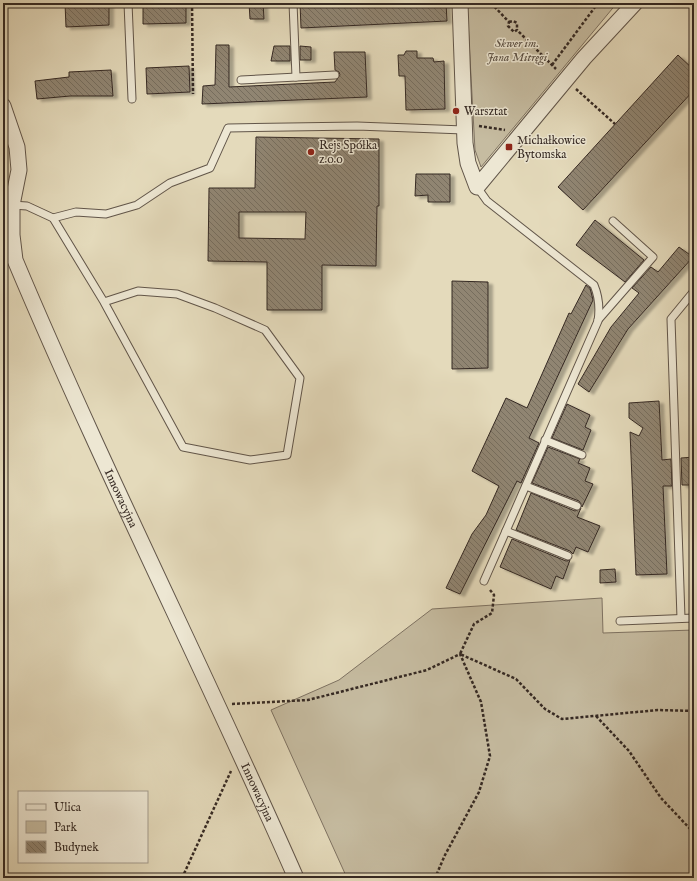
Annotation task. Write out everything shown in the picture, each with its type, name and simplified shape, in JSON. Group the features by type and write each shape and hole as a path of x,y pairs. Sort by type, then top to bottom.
{"street":[{"path":"460,3 464,127 468,163 477,187"},
{"path":"477,187 566,79 635,3"},
{"name":"Innowacyjna","path":"3,106 17,147 19,170 12,206 15,260 104,462 241,753 296,878"}],"lane":[{"path":"128,3 132,99"},
{"path":"293,3 296,77"},
{"path":"241,80 335,75"},
{"path":"53,218 76,212 106,214 137,205 170,183 210,168 228,128 357,126 464,127"},
{"path":"477,187 487,200 594,285 600,308 598,321 484,582"},
{"path":"12,206 27,206 53,218 104,302 183,447 250,460 287,454 300,378 265,330 215,308 177,294 138,291 104,302"},
{"path":"598,321 653,257 613,221"},
{"path":"681,618 671,320 694,291"},
{"path":"546,440 582,455"},
{"path":"526,486 577,506"},
{"path":"506,531 568,556"},
{"path":"620,621 694,618"}],"path":[{"path":"192,3 193,94"},
{"path":"491,3 509,22 508,26 510,30 514,32 517,30"},
{"path":"552,65 598,3"},
{"path":"509,22 513,21 517,23 517,30 566,79 615,124"},
{"path":"464,127 522,132"},
{"path":"218,704 308,700 427,670 460,654 474,624 492,613 494,595 484,582"},
{"path":"460,654 516,679 545,710 562,719 658,710 694,711"},
{"path":"435,878 445,855 479,792 490,756 480,702 460,654"},
{"path":"596,716 629,750 661,798 694,833"},
{"path":"182,878 221,789 241,753"}],"green space":[{"name":"Skwer im. Jana Mitręgi","path":"467,3 617,3 481,167 475,150"},
{"path":"602,598 603,633 694,630 694,878 347,878 271,710 339,680 432,609"}],"building":[{"path":"65,3 109,3 109,25 66,27"},
{"path":"143,3 186,3 186,23 143,24"},
{"path":"249,3 263,3 264,19 250,19"},
{"path":"300,3 446,3 447,21 301,28"},
{"path":"216,45 229,45 229,87 335,82 340,75 339,72 335,70 334,52 365,52 367,97 202,104 203,86 215,85"},
{"path":"274,46 290,46 290,61 271,61"},
{"path":"300,46 311,47 311,60 300,60"},
{"path":"406,51 417,51 417,58 433,58 434,62 444,61 445,109 406,110 405,76 399,76 398,55 404,55"},
{"path":"678,55 694,70 694,90 583,210 558,187"},
{"path":"189,66 190,92 147,94 146,68"},
{"path":"111,70 113,96 70,96 37,99 35,81 69,77 69,72"},
{"path":"256,137 379,139 379,206 377,206 376,266 322,265 322,310 267,310 267,262 208,261 209,188 255,188","holes":["239,212 306,212 305,239 239,238"]},
{"path":"416,174 450,174 450,202 428,202 428,195 415,196"},
{"path":"595,220 644,260 625,282 576,245"},
{"path":"679,247 693,257 628,329 589,392 578,384 611,327 639,293 632,288 651,267 658,272"},
{"path":"452,281 488,282 488,368 452,369"},
{"path":"586,285 590,288 593,300 529,438 539,443 521,483 517,481 460,594 446,588 472,534 486,515 499,486 472,471 506,398 527,408 569,313 571,314"},
{"path":"659,401 662,460 671,459 672,486 663,486 667,574 636,575 630,432 639,436 643,428 629,418 629,403"},
{"path":"567,404 590,415 585,427 591,430 583,450 552,438"},
{"path":"548,447 580,459 578,463 590,468 585,481 593,484 582,507 579,501 532,483"},
{"path":"694,457 694,485 682,485 681,458"},
{"path":"531,493 575,511 581,508 577,517 600,526 588,552 576,547 573,554 570,551 516,530"},
{"path":"512,539 566,561 570,560 563,579 556,576 551,589 500,567"},
{"path":"615,569 616,582 600,583 600,570"}],"place":[{"name":"Warsztat","path":"456,111"},
{"name":"Michałkowice Bytomska","path":"509,147"},
{"name":"Rejs Spółka z.o.o","path":"311,152"}]}
